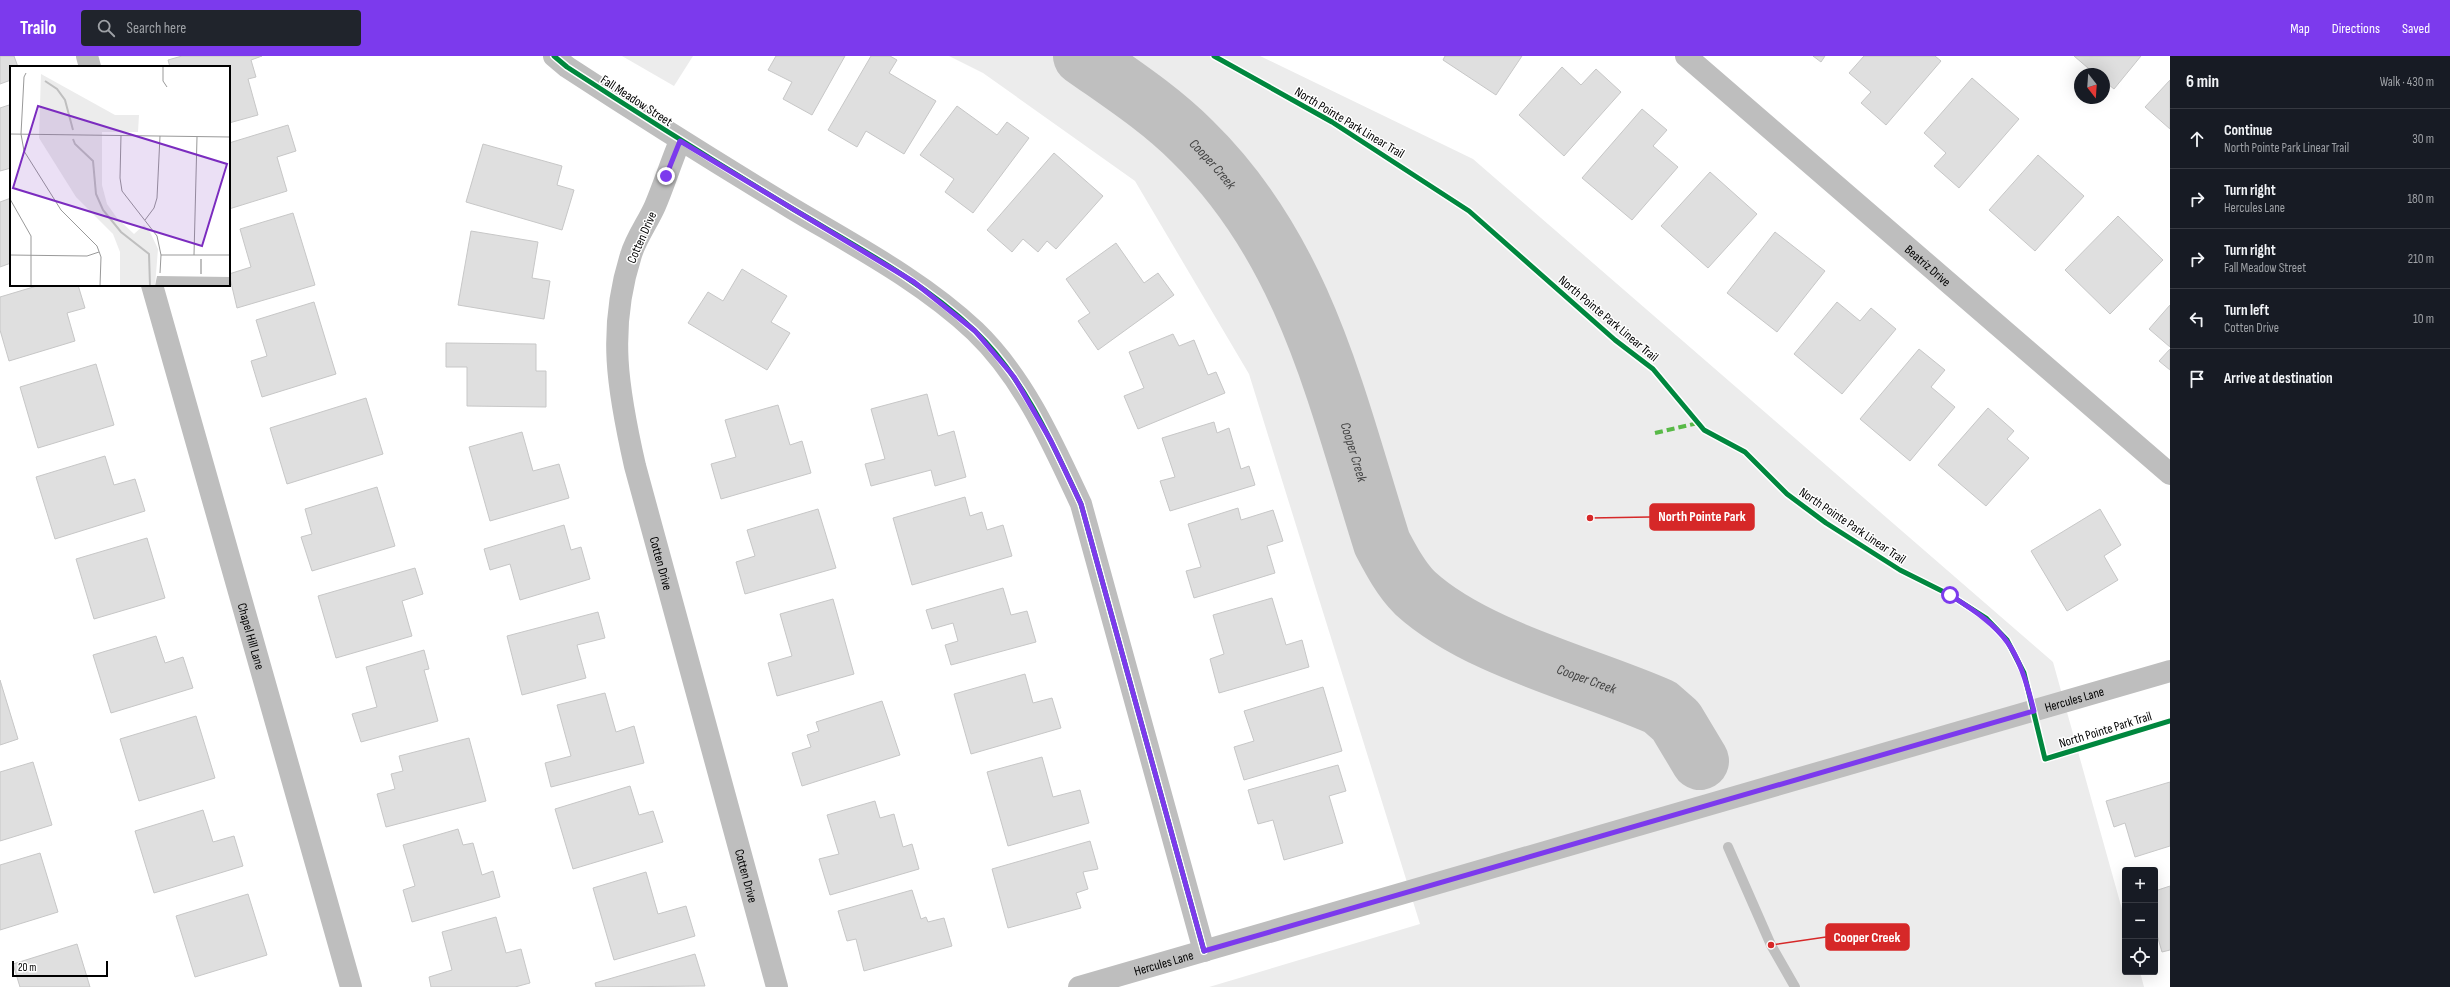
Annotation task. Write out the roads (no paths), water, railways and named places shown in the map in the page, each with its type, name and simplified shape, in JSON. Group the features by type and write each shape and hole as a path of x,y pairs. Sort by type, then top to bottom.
{"street":[{"path":"87,56 90,66"},
{"name":"Fall Meadow Street","path":"554,56 567,68 680,141 914,282 975,331 1014,377 1051,441 1081,504 1204,951"},
{"name":"Beatriz Drive","path":"1686,56 2170,474"},
{"name":"Cotten Drive","path":"680,141 655,206 631,253 621,294 616,354 620,391 635,466 777,987"},
{"name":"Chapel Hill Lane","path":"152,286 351,987"},
{"name":"Hercules Lane","path":"1078,987 2170,671"}],"waterway":[{"name":"Cooper Creek","path":"1082,56 1153,107 1192,141 1231,184 1263,230 1290,278 1312,328 1349,434 1382,543 1410,588 1440,612 1499,645 1660,707 1676,721 1700,761"},
{"name":"Cooper Creek","path":"1728,847 1771,945 1795,987"}],"place":[{"name":"North Pointe Park","path":"1590,518"},
{"name":"Cooper Creek","path":"1771,945"}]}
